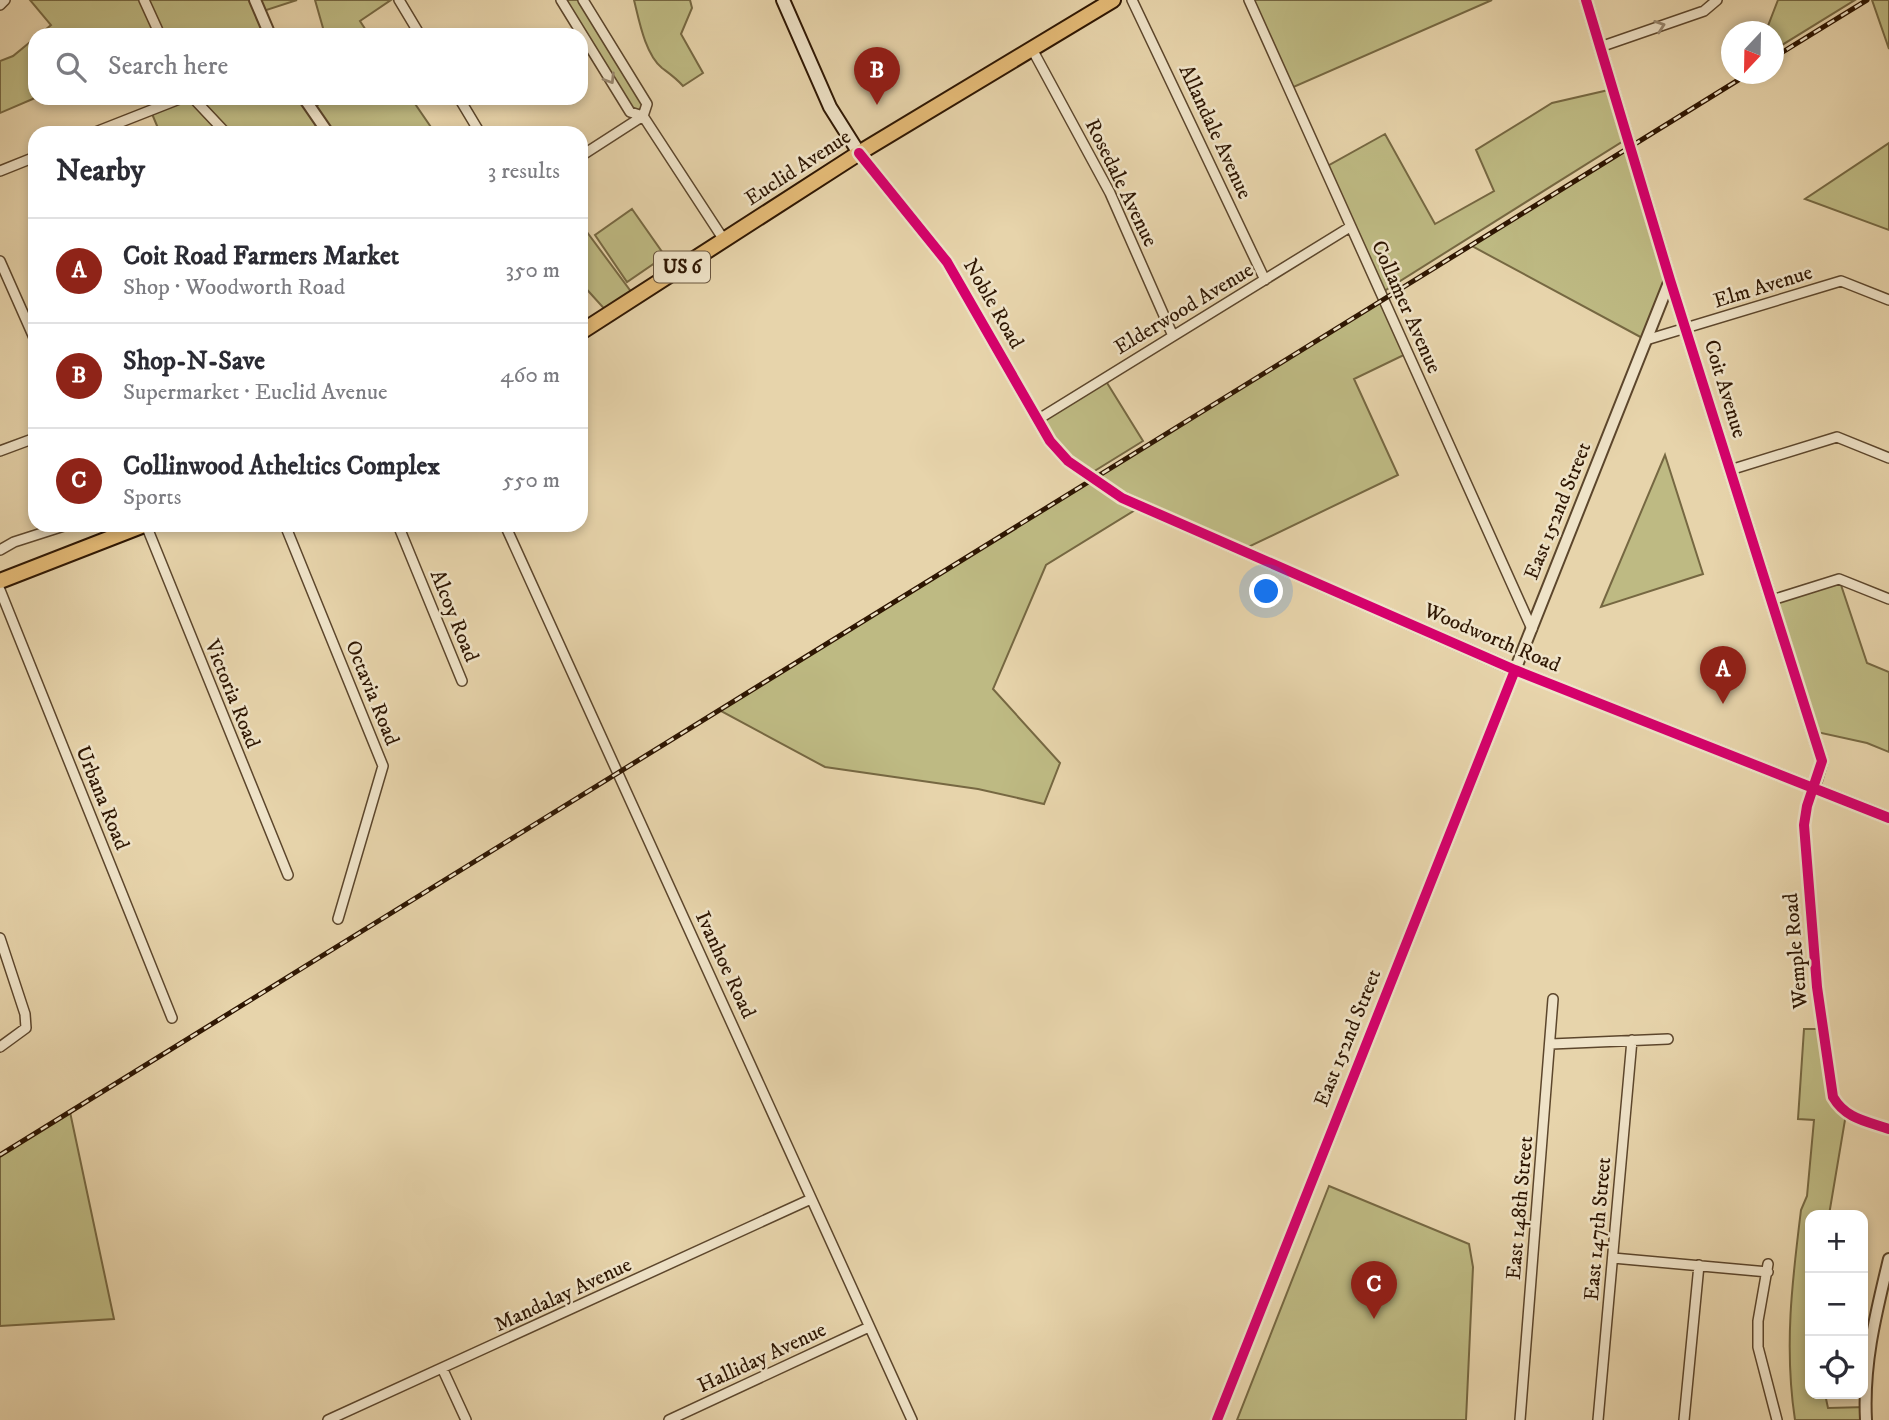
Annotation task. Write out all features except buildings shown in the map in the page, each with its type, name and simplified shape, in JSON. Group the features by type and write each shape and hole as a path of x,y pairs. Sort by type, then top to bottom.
{"main road":[{"name":"Noble Road","path":"783,0 830,107 859,153"},
{"name":"Euclid Avenue","path":"588,327 859,153 1112,0"},
{"path":"0,581 127,532"}],"street":[{"path":"0,5 5,0"},
{"path":"144,0 157,28"},
{"path":"255,0 268,28"},
{"path":"399,0 416,28"},
{"path":"561,0 578,28"},
{"path":"583,0 647,104 643,116 588,151"},
{"name":"Allandale Avenue","path":"1132,0 1265,280"},
{"name":"Collamer Avenue","path":"1249,0 1532,629"},
{"name":"Coit Avenue","path":"1586,0 1670,280 1822,761 1814,788"},
{"path":"1600,47 1704,11 1717,0"},
{"path":"576,24 592,15"},
{"path":"588,44 630,112 643,116 724,240"},
{"name":"Rosedale Avenue","path":"1032,49 1110,193 1173,335"},
{"path":"116,126 165,105"},
{"path":"200,105 219,126"},
{"path":"309,105 323,126"},
{"path":"463,105 476,126"},
{"name":"Noble Road","path":"859,153 947,262 1037,420 1059,451 1088,475"},
{"path":"0,171 28,160"},
{"name":"Elderwood Avenue","path":"1037,420 1350,227"},
{"path":"0,261 28,324"},
{"name":"East 152nd Street","path":"1217,1420 1670,280"},
{"name":"Elm Avenue","path":"1646,340 1841,281 1889,300"},
{"path":"1730,470 1837,437 1889,458"},
{"path":"0,451 28,441"},
{"name":"Woodworth Road","path":"1088,475 1129,502 1515,670 1889,818"},
{"path":"0,550 48,532"},
{"name":"Victoria Road","path":"148,532 288,874"},
{"name":"Octavia Road","path":"288,532 383,765 338,919"},
{"name":"Alcoy Road","path":"401,532 462,681"},
{"name":"Ivanhoe Road","path":"508,532 912,1420"},
{"path":"1772,600 1839,579 1889,599"},
{"name":"Urbana Road","path":"0,590 172,1018"},
{"name":"Wemple Road","path":"1814,788 1804,825 1816,987 1833,1097 1841,1110 1850,1116 1889,1129"},
{"path":"0,939 25,1014 26,1028 0,1047"},
{"name":"East 148th Street","path":"1520,1420 1553,999"},
{"path":"1551,1044 1668,1039"},
{"name":"East 147th Street","path":"1598,1420 1632,1040"},
{"name":"Mandalay Avenue","path":"328,1420 350,1415 811,1199"},
{"path":"1614,1258 1768,1268 1758,1321 1758,1347 1777,1420"},
{"path":"1866,1420 1864,1388 1868,1345 1889,1259"},
{"path":"1684,1420 1699,1265"},
{"name":"Halliday Avenue","path":"669,1420 869,1327"},
{"path":"443,1370 466,1420"}],"shaded area":[{"path":"30,0 297,0 260,12 268,28 47,28 51,25"},
{"path":"315,0 391,0 360,21 364,28 323,28"},
{"path":"561,0 583,0 647,104 643,116 630,112 588,44 588,28 578,28"},
{"path":"634,0 690,0 692,8 681,34 703,73 683,86 656,62 644,36"},
{"path":"1249,0 1492,0 1289,89"},
{"path":"1778,0 1855,0 1784,44 1784,21 1770,21"},
{"path":"1872,0 1889,0 1889,49"},
{"path":"28,44 28,101 0,113 0,61 13,56"},
{"path":"1613,89 1628,138 1381,293 1324,168 1385,134 1435,224 1494,191 1476,150 1552,103"},
{"path":"162,105 309,105 312,110 318,105 416,105 430,126 157,126 150,109"},
{"path":"1889,143 1889,230 1805,199"},
{"path":"1631,146 1670,280 1646,340 1470,245"},
{"path":"632,209 665,256 627,282 595,235"},
{"path":"588,233 635,297 609,314 588,291"},
{"path":"1384,300 1408,353 1354,379 1398,475 1242,550 1140,507 1046,565 993,689 1060,763 1044,804 978,789 825,767 719,710"},
{"path":"1104,378 1143,441 1088,475 1037,420"},
{"path":"1665,455 1703,574 1601,607"},
{"path":"1839,579 1867,663 1889,672 1889,752 1867,743 1812,731 1772,600"},
{"path":"1804,1029 1823,1029 1833,1097 1846,1114 1830,1210 1805,1210 1805,1399 1826,1399 1828,1408 1866,1407 1866,1420 1795,1420 1790,1367 1790,1315 1801,1210 1807,1196 1814,1120 1798,1119"},
{"path":"70,1112 114,1319 0,1326 0,1155"},
{"path":"1329,1186 1469,1244 1473,1267 1466,1420 1237,1420"}],"railway":[{"path":"1784,51 1867,0"},
{"path":"0,1155 1732,84"}],"cycle path":[{"path":"1586,0 1670,280 1822,761 1807,806 1804,825 1817,987 1833,1097 1850,1115 1889,1129"},
{"path":"859,153 947,262 1050,441 1068,461 1122,498 1515,670 1889,818"},
{"path":"1217,1420 1515,670"}],"place":[{"name":"Shop-N-Save","path":"877,105"},
{"name":"Coit Road Farmers Market","path":"1723,704"},
{"name":"Collinwood Atheltics Complex","path":"1374,1319"}]}
